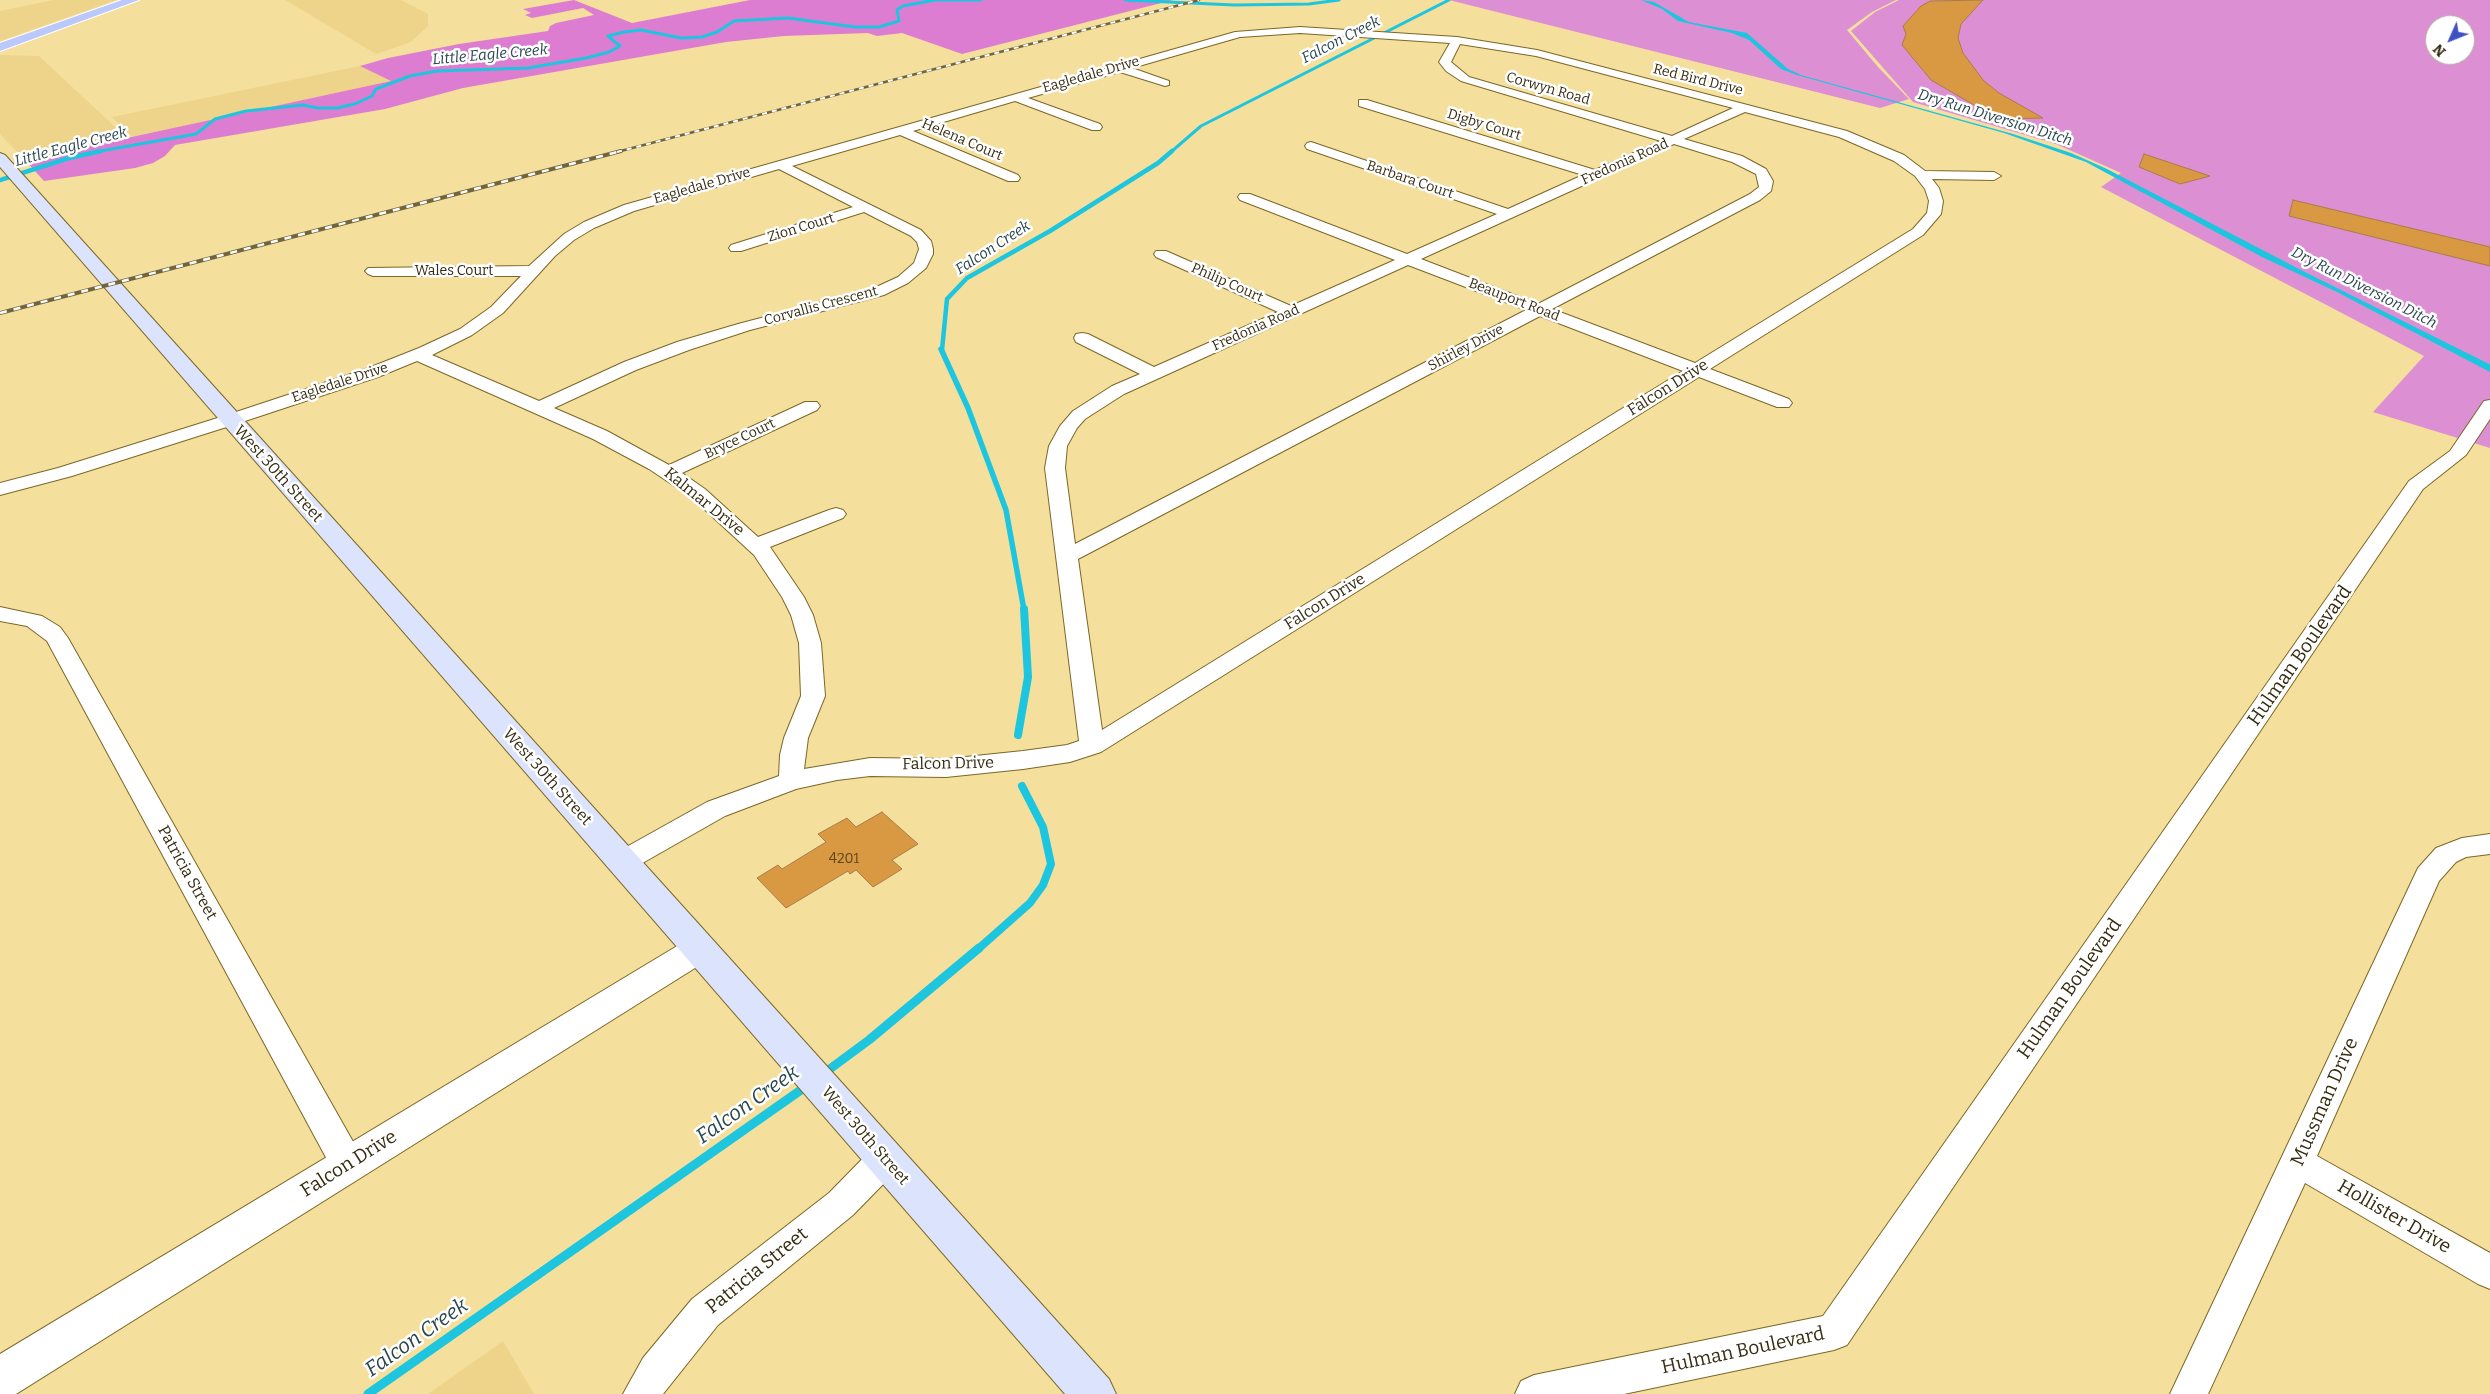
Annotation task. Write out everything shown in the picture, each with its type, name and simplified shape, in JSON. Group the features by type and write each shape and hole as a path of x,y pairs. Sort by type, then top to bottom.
{"main road":[{"path":"0,47 133,0"},
{"name":"West 30th Street","path":"9,168 230,420 1094,1394"}],"street":[{"name":"Eagledale Drive","path":"0,489 65,472 230,420 418,356 455,338 493,313 569,237 608,216 646,202 1216,39 1247,33 1300,30 1457,40"},
{"name":"Red Bird Drive","path":"1457,40 1537,53 1746,107 1862,140 1894,155 1922,175"},
{"name":"Corwyn Road","path":"1457,40 1446,62 1450,69 1465,80 1673,140"},
{"path":"1118,67 1166,83"},
{"path":"1014,97 1096,127"},
{"name":"Digby Court","path":"1362,103 1596,175"},
{"name":"Fredonia Road","path":"1092,746 1055,468 1058,446 1072,422 1087,408 1118,390 1746,107"},
{"name":"Helena Court","path":"900,130 1013,178"},
{"name":"Shirley Drive","path":"1066,557 1755,197 1766,188 1764,177 1750,165 1728,156 1673,140"},
{"name":"Barbara Court","path":"1311,146 1510,214"},
{"name":"Corvallis Crescent","path":"539,408 630,366 683,346 744,327 865,296 903,280 917,270 925,259 924,242 910,229 779,164"},
{"path":"1922,175 1994,176"},
{"name":"Falcon Drive","path":"622,862 716,809 791,781 837,771 870,767 946,768 989,765 1070,753 1092,746 1118,732 1920,230 1932,218 1936,206 1933,190 1922,175"},
{"name":"Beauport Road","path":"1245,197 1783,403"},
{"name":"Zion Court","path":"736,248 866,207"},
{"name":"Philip Court","path":"1161,254 1292,312"},
{"name":"Wales Court","path":"373,271 534,271"},
{"path":"1082,338 1154,374"},
{"name":"Kalmar Drive","path":"418,356 539,408 625,448 669,472 734,524 756,545 773,565 794,597 802,615 810,643 813,696 796,738 792,755 791,781"},
{"name":"Hulman Boulevard","path":"1534,1394 1834,1332 2386,532 2416,485 2457,455 2490,405"},
{"name":"Bryce Court","path":"669,472 811,406"},
{"path":"756,545 836,514"},
{"name":"Patricia Street","path":"0,614 34,622 52,632 57,638 348,1164"},
{"name":"Mussman Drive","path":"2189,1394 2298,1162 2428,875 2446,855 2462,848 2490,844"},
{"name":"Falcon Drive","path":"0,1379 699,949"},
{"name":"Patricia Street","path":"642,1394 656,1370 705,1312 841,1204 885,1159"},
{"name":"Hollister Drive","path":"2298,1162 2490,1272"}],"shaded area":[{"path":"53,0 116,0 0,41 0,11"},
{"path":"285,0 401,0 428,14 428,26 411,42 376,54"},
{"path":"574,0 632,23 750,0 1173,0 962,54 902,33 877,36 868,33 784,36 726,42 463,88 385,109 175,145 165,156 153,163 135,168 44,181 25,160 391,81 360,66 388,58 459,44 548,31 550,26 556,23 594,15 583,8 532,18 525,15 531,13 523,9"},
{"path":"1449,0 1896,0 1872,12 1847,30 1878,67 1909,99 1880,108"},
{"path":"1899,0 2490,0 2490,448 2373,412 2424,356 2101,187 2121,173 2056,144 1913,102 1851,31 1875,12"},
{"path":"0,55 39,56 127,138 25,160 0,134"},
{"path":"360,66 392,81 132,137 112,117"},
{"path":"503,1341 534,1394 428,1394"}],"water":[{"path":"1641,0 1654,2 1689,22 1747,33 1788,69 1801,75 2013,134 2071,153 2107,169 2299,269 2490,364 2490,372 2337,292 2262,257 2086,162 2004,133 1797,75 1781,69 1749,40 1732,33 1678,21 1662,9"}],"building":[{"path":"1983,0 1961,24 1958,38 1963,53 1984,81 1999,93 2043,118 1998,119 1931,80 1902,45 1906,34 1903,26 1921,6 1930,1"},
{"path":"2144,154 2210,176 2180,184 2139,167"},
{"path":"2293,200 2490,247 2490,266 2289,216"},
{"path":"882,812 918,844 892,860 902,869 873,887 856,870 850,874 848,871 786,908 757,878 778,865 782,869 826,842 818,834 847,818 856,827"}],"waterway":[{"name":"Little Eagle Creek","path":"95,152 196,134 215,119 246,111 303,105 317,108 337,108 355,104 372,96 376,89 410,76 437,71 528,68 586,58 609,52 620,46 608,36 624,32 641,30 681,38 702,37 717,32 734,21 788,18 855,27 879,27 899,21 897,10 903,6 935,0 981,0"},
{"name":"Little Eagle Creek","path":"1125,0 1234,5 1309,4 1339,0"},
{"name":"Falcon Creek","path":"1171,152 1201,126 1449,0"},
{"name":"Little Eagle Creek","path":"0,180 69,158 101,151"},
{"name":"Falcon Creek","path":"942,350 947,299 967,278 1050,231 1158,163 1172,151"},
{"name":"Falcon Creek","path":"941,349 968,408 1006,510 1024,610"},
{"name":"Falcon Creek","path":"1018,735 1028,677 1024,609"},
{"name":"Falcon Creek","path":"977,950 1030,903 1043,885 1051,864 1043,827 1022,786"},
{"name":"Falcon Creek","path":"823,1074 869,1040 979,948"},
{"name":"Falcon Creek","path":"368,1394 808,1085"}],"railway":[{"path":"617,152 1199,0"},
{"path":"0,313 621,151"}],"water label":[{"name":"Dry Run Diversion Ditch","path":"1995,118"},
{"name":"Dry Run Diversion Ditch","path":"2364,288"}]}
